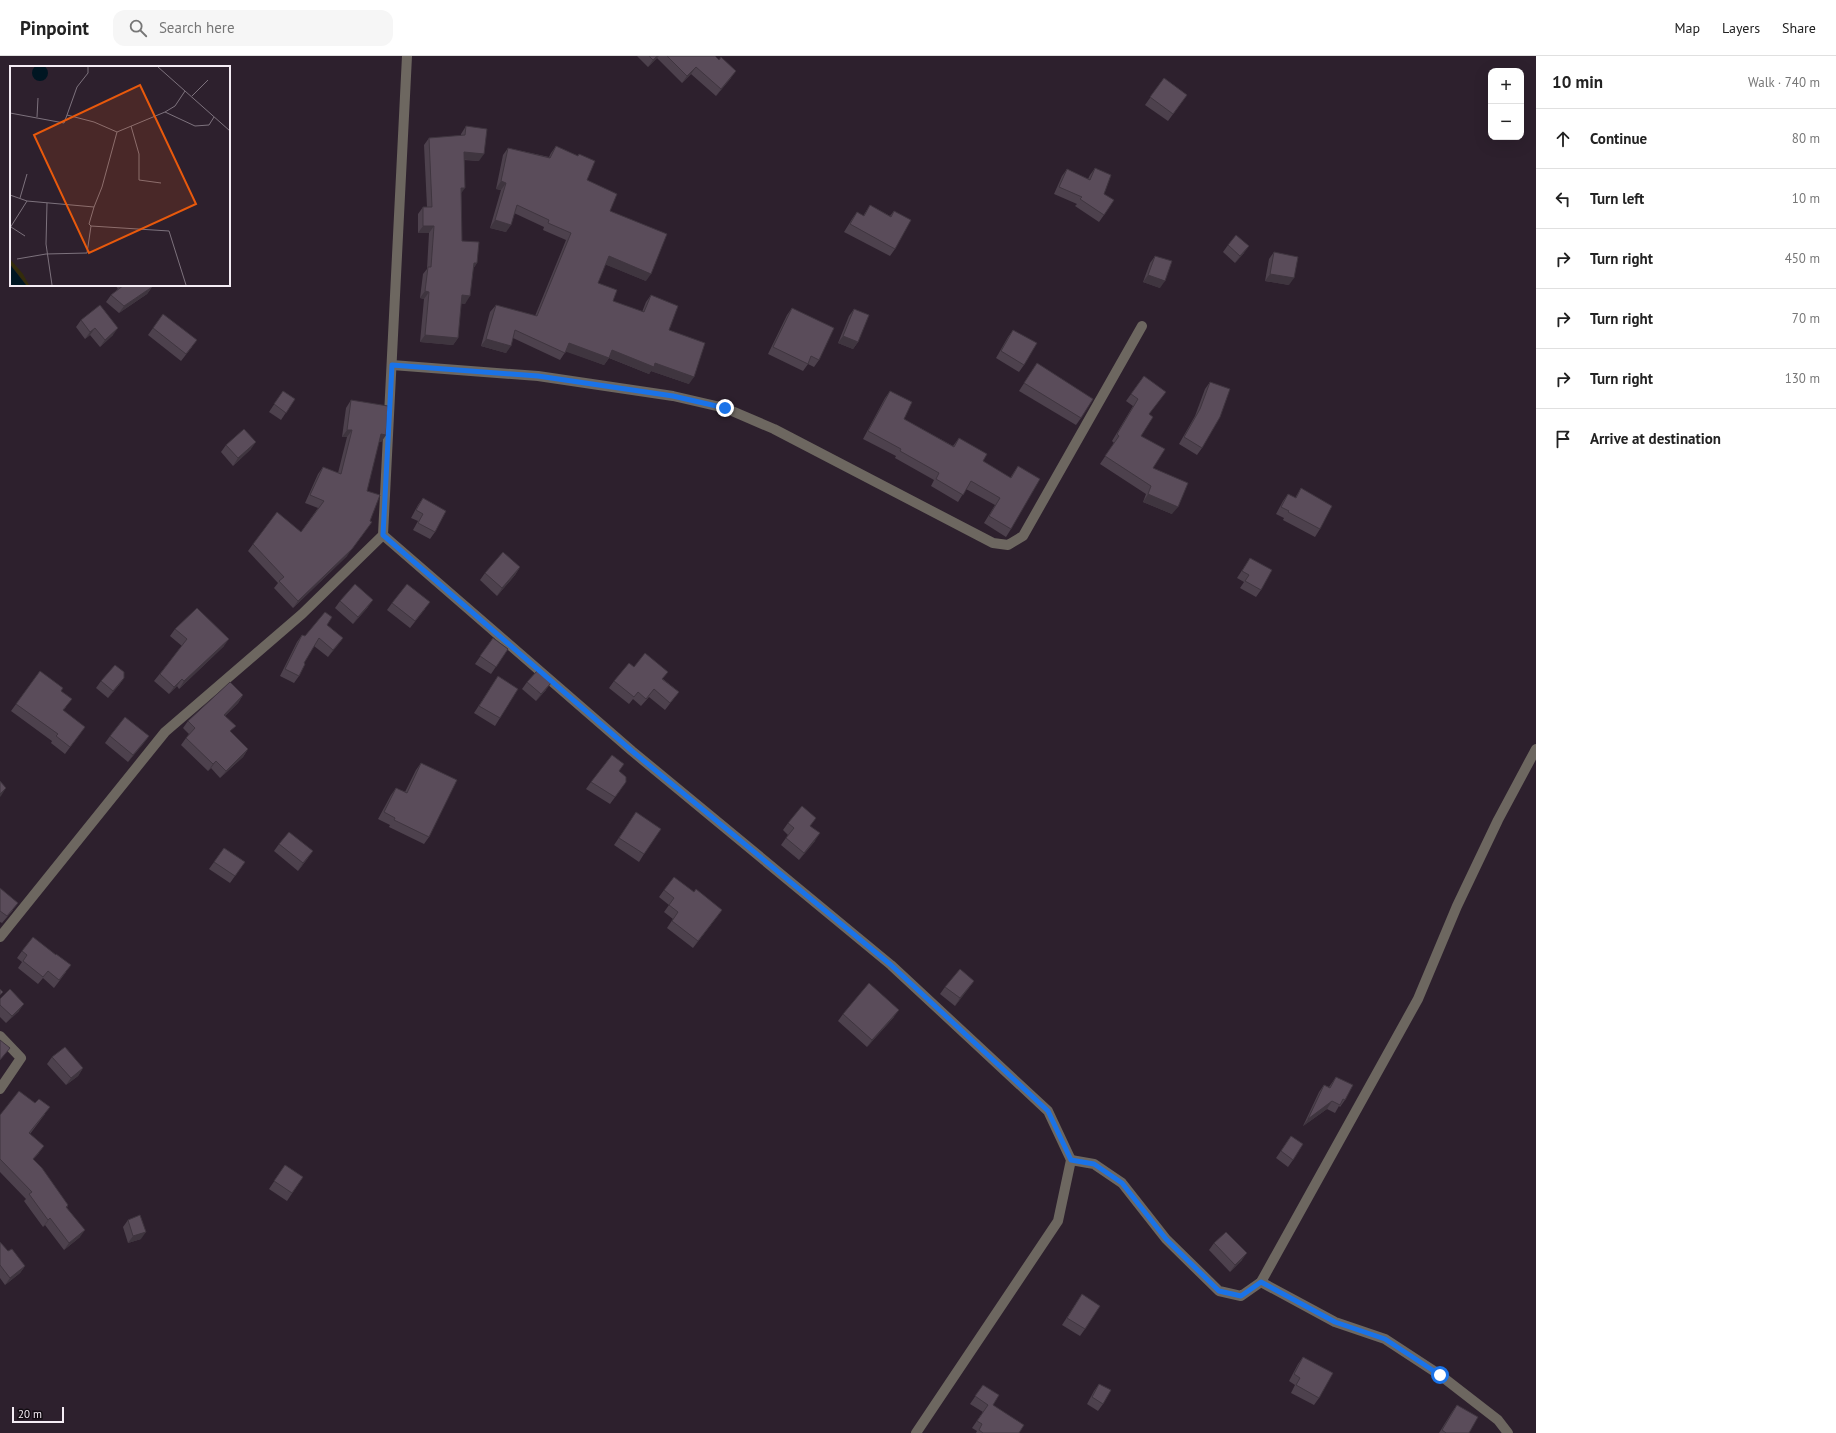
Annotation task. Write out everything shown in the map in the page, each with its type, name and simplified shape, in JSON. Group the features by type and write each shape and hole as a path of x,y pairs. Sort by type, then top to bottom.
{"street":[{"path":"0,937 165,732 302,614 383,535 408,56"},
{"path":"392,365 538,376 673,396 725,408 774,429 993,543 1008,545 1023,536 1142,326"},
{"path":"383,535 632,751 891,965 1048,1111 1071,1160 1058,1221 916,1433"},
{"path":"1071,1160 1094,1164 1122,1183 1166,1239 1219,1291 1241,1296 1261,1282 1418,999 1460,899 1498,820 1536,749"},
{"path":"0,1036 21,1058 0,1089"},
{"path":"1261,1282 1335,1322 1385,1339 1440,1375 1498,1420 1508,1433"}],"building":[{"path":"649,56 657,56 653,60"},
{"path":"667,56 715,56 719,60 721,57 736,71 721,89 696,67 687,76"},
{"path":"1164,78 1187,95 1173,114 1150,97"},
{"path":"466,126 487,129 484,154 464,152 465,188 461,188 462,241 479,242 477,263 474,263 470,296 462,295 458,338 425,335 429,292 425,291 428,267 431,267 434,226 423,226 423,207 432,207 429,138 465,135"},
{"path":"556,146 578,156 579,154 595,161 587,180 617,194 610,211 667,234 651,274 609,256 598,283 617,290 613,301 644,312 651,295 678,306 669,330 705,343 694,377 655,363 654,367 612,350 609,358 569,343 565,353 515,330 511,346 486,339 496,305 537,316 571,233 548,223 549,220 517,205 511,225 495,220 506,183 501,181 508,148 550,158"},
{"path":"1095,168 1111,175 1104,194 1114,200 1104,215 1080,199 1082,197 1059,187 1067,169 1090,180"},
{"path":"870,205 891,217 894,211 911,220 895,249 850,224 857,212 864,216"},
{"path":"1236,235 1249,246 1240,256 1228,245"},
{"path":"1274,252 1298,257 1294,278 1270,274"},
{"path":"1155,256 1172,261 1165,281 1148,275"},
{"path":"123,286 152,287 124,306 111,295"},
{"path":"100,305 118,328 105,340 95,328 90,332 81,320"},
{"path":"792,308 834,328 819,360 811,356 808,364 773,347"},
{"path":"854,309 869,315 858,342 843,336"},
{"path":"163,314 197,340 186,354 153,328"},
{"path":"1013,330 1037,343 1024,365 1001,351"},
{"path":"1037,363 1093,399 1081,418 1024,383"},
{"path":"1144,376 1166,392 1149,414 1153,417 1141,436 1165,449 1153,468 1188,483 1178,507 1148,494 1151,486 1105,456 1119,436 1117,434 1138,399 1131,394"},
{"path":"1210,382 1230,389 1220,417 1202,448 1184,437 1200,409"},
{"path":"283,391 295,399 286,413 274,404"},
{"path":"890,391 912,402 904,419 954,447 959,438 987,454 983,461 1011,478 1018,466 1040,479 1011,529 989,516 1000,498 971,481 963,495 936,479 939,473 900,451 901,449 868,431"},
{"path":"351,400 388,406 386,435 381,434 367,491 380,495 370,521 372,522 352,549 298,601 279,581 284,577 253,544 277,512 301,532 324,501 310,495 323,467 341,474 352,430 347,430"},
{"path":"244,429 256,442 238,458 226,445"},
{"path":"1301,488 1332,506 1320,529 1281,507 1288,494 1296,498"},
{"path":"423,498 446,511 435,532 418,523 423,514 416,510"},
{"path":"503,552 520,567 502,588 485,573"},
{"path":"1250,558 1272,570 1261,590 1245,581 1249,575 1242,571"},
{"path":"355,584 373,600 358,617 340,601"},
{"path":"407,584 430,602 415,621 392,603"},
{"path":"197,608 229,639 184,681 182,679 174,687 160,674 187,639 175,629"},
{"path":"325,612 332,617 327,625 343,638 333,650 319,638 304,663 305,664 299,676 285,669 302,635 305,636"},
{"path":"493,638 508,649 496,667 480,656"},
{"path":"645,653 668,672 662,679 679,692 670,703 654,689 646,699 638,692 634,697 614,681 629,663 634,667"},
{"path":"115,665 124,672 124,678 113,691 101,681"},
{"path":"40,671 63,688 61,691 72,699 63,710 85,727 70,747 56,736 58,734 16,704"},
{"path":"537,671 551,683 541,694 527,682"},
{"path":"498,676 518,689 500,718 479,706"},
{"path":"230,682 243,695 224,715 236,726 230,731 248,749 226,771 216,761 213,764 186,738 195,728 188,721"},
{"path":"125,717 149,736 133,755 110,736"},
{"path":"612,755 624,764 619,771 626,777 626,782 615,797 591,782"},
{"path":"421,763 457,780 429,837 394,820 395,818 384,812 396,788 407,793"},
{"path":"0,781 6,788 0,794"},
{"path":"802,806 816,818 810,826 820,833 804,853 786,838 794,828 788,823"},
{"path":"636,812 661,829 644,854 619,838"},
{"path":"289,832 313,851 303,863 279,844"},
{"path":"224,848 245,862 235,876 214,862"},
{"path":"674,877 694,892 696,889 722,910 698,941 672,921 678,912 669,905 674,898 664,890"},
{"path":"0,888 18,903 7,916 0,911"},
{"path":"33,937 71,965 59,980 48,971 43,977 23,961 27,955 22,951"},
{"path":"960,969 974,981 960,998 945,987"},
{"path":"869,983 899,1010 872,1040 843,1014"},
{"path":"10,989 24,1004 12,1016 0,1005 0,999"},
{"path":"0,1040 10,1048 0,1060"},
{"path":"65,1047 83,1068 71,1078 52,1057"},
{"path":"1336,1077 1353,1085 1345,1100 1343,1099 1340,1105 1332,1101 1308,1119 1324,1085 1330,1088"},
{"path":"19,1091 35,1103 39,1099 50,1107 29,1133 44,1146 33,1159 42,1168 68,1205 66,1207 85,1230 69,1243 50,1218 48,1220 29,1194 32,1192 0,1159 0,1115"},
{"path":"1291,1136 1303,1144 1293,1160 1281,1151"},
{"path":"285,1165 303,1177 292,1193 274,1181"},
{"path":"140,1215 146,1232 133,1236 128,1220"},
{"path":"1226,1232 1247,1253 1235,1265 1214,1243"},
{"path":"0,1242 8,1251 12,1249 25,1266 10,1278 0,1265"},
{"path":"1082,1294 1100,1306 1085,1329 1067,1318"},
{"path":"1303,1357 1333,1373 1319,1398 1296,1385 1300,1378 1294,1374"},
{"path":"1099,1384 1111,1390 1103,1404 1092,1397"},
{"path":"983,1385 999,1395 993,1405 1024,1425 1019,1433 983,1433 979,1430 982,1424 977,1421 988,1405 975,1396"},
{"path":"1457,1405 1478,1417 1469,1433 1446,1433 1442,1430"}],"route":[{"path":"725,408 673,396 538,376 392,365 383,535 632,751 891,965 1048,1111 1071,1160 1094,1164 1122,1183 1166,1239 1219,1291 1241,1296 1261,1282 1305,1304 1335,1322 1385,1339 1440,1375"}]}
